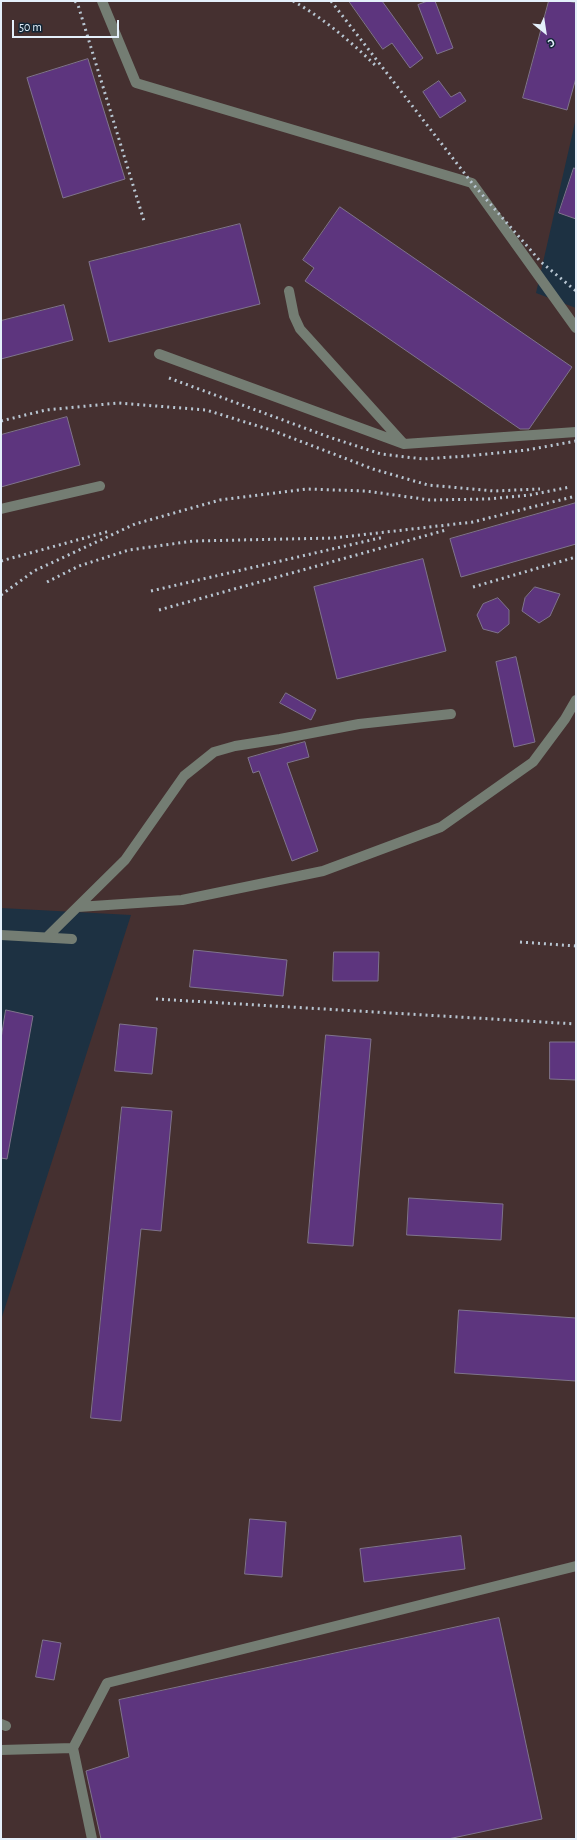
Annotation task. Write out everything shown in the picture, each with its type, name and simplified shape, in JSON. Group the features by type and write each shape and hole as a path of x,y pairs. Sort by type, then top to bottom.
{"street":[{"path":"102,1 136,83 472,183 576,328"},
{"path":"289,291 294,316 300,329 404,444"},
{"path":"159,354 404,444 576,432"},
{"path":"1,509 100,486"},
{"path":"78,907 182,900 323,871 441,827 533,762 565,719 576,700"},
{"path":"47,938 125,860 184,776 214,752 235,746 359,724 451,714"},
{"path":"1,935 72,939"},
{"path":"92,1839 73,1748 107,1683 576,1566"},
{"path":"1,1750 73,1748"}],"shaded area":[{"path":"1,1 576,1 576,118 536,293 576,308 576,1839 1,1839 1,1320 131,915 1,908"}],"building":[{"path":"349,1 382,1 423,58 410,68 392,43 383,49"},
{"path":"428,1 435,1 453,48 437,54 418,5"},
{"path":"549,1 568,1 576,3 576,78 567,110 523,98"},
{"path":"88,59 125,179 63,198 27,78"},
{"path":"439,81 451,97 460,92 466,101 440,118 423,92"},
{"path":"574,168 576,169 576,219 559,213"},
{"path":"340,207 572,367 529,429 520,429 305,281 314,268 303,260"},
{"path":"240,224 260,304 109,342 89,262"},
{"path":"64,305 73,340 1,359 1,321"},
{"path":"67,417 80,465 1,487 1,435"},
{"path":"576,503 576,544 461,577 450,539"},
{"path":"423,559 446,651 337,679 314,587"},
{"path":"535,587 560,594 550,616 539,623 522,611 525,598"},
{"path":"498,598 509,610 509,624 498,633 483,629 477,615 483,604"},
{"path":"516,657 535,742 514,747 496,662"},
{"path":"286,693 316,710 311,720 280,703"},
{"path":"305,742 309,757 287,763 318,851 292,861 259,771 253,773 248,758"},
{"path":"194,950 287,960 283,996 190,987"},
{"path":"334,952 379,952 378,981 333,981"},
{"path":"6,1010 33,1016 7,1159 1,1158 1,1039"},
{"path":"120,1024 157,1028 152,1074 115,1071"},
{"path":"326,1035 371,1039 353,1246 308,1243"},
{"path":"550,1042 576,1042 576,1080 550,1079"},
{"path":"122,1107 172,1111 161,1231 141,1229 121,1421 91,1418"},
{"path":"409,1198 503,1204 501,1240 407,1235"},
{"path":"459,1310 576,1318 576,1381 455,1373"},
{"path":"250,1519 286,1522 282,1577 245,1574"},
{"path":"461,1536 465,1569 364,1582 360,1549"},
{"path":"499,1618 542,1819 448,1839 101,1839 86,1771 129,1757 119,1700"},
{"path":"43,1640 61,1643 54,1680 36,1677"}],"railway":[{"path":"75,1 78,5 144,221"},
{"path":"293,1 336,30 375,65"},
{"path":"331,1 472,183 541,262 576,291"},
{"path":"169,378 329,437 381,454 423,459 527,450 576,441"},
{"path":"1,421 46,410 118,403 206,410 271,430 373,469 428,485 494,491 540,489"},
{"path":"1,595 34,571 135,524 220,500 306,489 366,491 430,500 488,499 530,495 570,487"},
{"path":"47,582 79,566 129,550 193,541 334,538 473,522 576,496"},
{"path":"159,610 446,530"},
{"path":"1,561 110,531"},
{"path":"151,591 384,537"},
{"path":"473,587 576,557"},
{"path":"520,942 576,946"},
{"path":"156,999 576,1024"}]}
